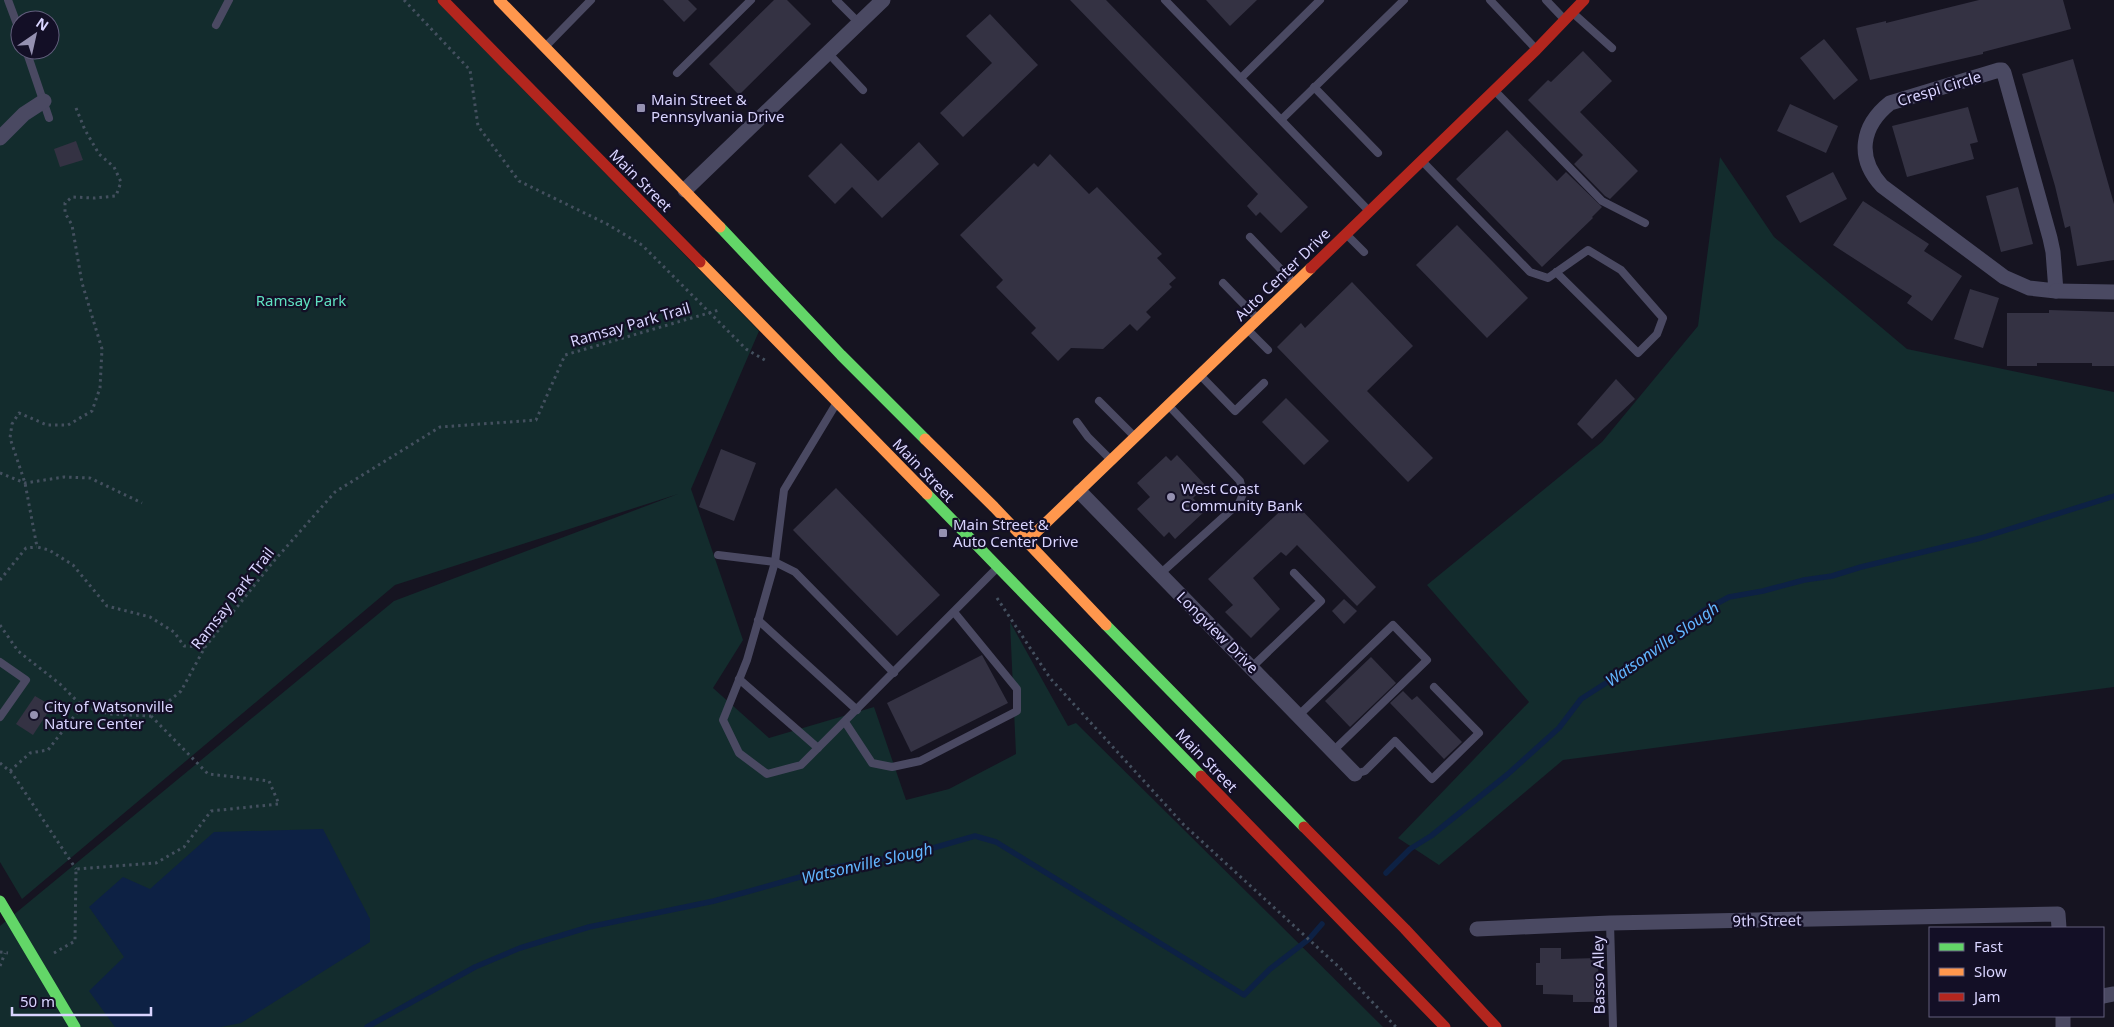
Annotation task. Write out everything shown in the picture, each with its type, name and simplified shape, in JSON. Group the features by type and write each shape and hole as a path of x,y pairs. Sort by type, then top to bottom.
{"main road":[{"name":"Main Street","path":"443,0 837,403 1002,564 1444,1027"},
{"name":"Main Street","path":"499,0 685,190 1023,545 1405,929 1496,1027"},
{"name":"Auto Center Drive","path":"1023,545 1495,90 1584,0"},
{"path":"0,901 75,1027"}],"street":[{"path":"685,190 829,54 883,0"},
{"name":"Crespi Circle","path":"2056,291 2050,238 2002,70 1903,97 1882,109 1870,126 1864,146 1869,168 1882,186 2004,277 2029,288 2056,291 2114,292"},
{"path":"0,138 24,114 44,101"},
{"name":"Longview Drive","path":"1080,492 1355,774"},
{"name":"9th Street","path":"1477,929 1610,923 2058,921"}],"lane":[{"path":"545,47 591,0"},
{"path":"677,73 751,0"},
{"path":"836,0 859,23"},
{"path":"1166,0 1369,211"},
{"path":"1241,78 1320,0"},
{"path":"1282,119 1404,0"},
{"path":"1490,0 1536,50"},
{"path":"1546,0 1612,48"},
{"path":"216,25 225,2"},
{"path":"829,54 863,90"},
{"path":"30,60 50,118"},
{"path":"1314,87 1378,153"},
{"path":"1495,90 1602,201 1645,223"},
{"path":"1421,161 1530,272 1548,278 1556,272 1588,250 1621,270 1663,318 1657,334 1638,353 1556,272"},
{"path":"1346,234 1364,252"},
{"path":"1250,237 1295,283"},
{"path":"1222,282 1258,319"},
{"path":"1247,329 1268,350"},
{"path":"1200,375 1235,411 1264,382"},
{"path":"1099,401 1136,437"},
{"path":"837,403 784,490 775,562 747,660 723,720 739,753 768,774 801,766 1002,564"},
{"path":"1160,574 1239,503 1243,494 1240,481 1168,405"},
{"path":"1077,422 1088,437 1112,461"},
{"path":"718,555 775,562 795,572 894,673"},
{"path":"1252,667 1321,601 1294,573"},
{"path":"845,722 872,763 892,766 920,761 1017,711 1017,689 954,612"},
{"path":"758,620 857,710"},
{"path":"1299,715 1393,625 1427,660 1333,751"},
{"path":"0,662 26,680 0,718"},
{"path":"739,679 818,748"},
{"path":"1355,774 1365,770 1395,741 1432,779 1479,733 1434,687"},
{"name":"Basso Alley","path":"1610,923 1612,1027"}],"path":[{"path":"404,0 470,70 478,126 519,181 607,224 642,245 746,349 770,364"},
{"path":"36,547 25,483 10,438 12,424 19,413 47,425 68,425 92,411 100,388 102,350 82,283 72,225 65,214 65,203 72,197 96,198 116,196 121,182 114,168 98,154 84,130 76,108"},
{"name":"Ramsay Park Trail","path":"151,716 182,691 205,647 273,562 336,492 440,427 536,420 566,354 710,314 741,303"},
{"path":"0,473 25,483 64,477 90,478 142,503"},
{"path":"0,580 26,548 36,547 49,550 73,565 107,606 150,617 174,632 184,646 205,647"},
{"path":"994,593 1050,678 1178,817 1340,968 1396,1027"},
{"path":"0,625 18,651 60,684 82,706 110,714 151,716 208,774 269,781 280,804 211,811 184,847 156,863 76,869"},
{"path":"10,771 30,753 48,750 82,706"},
{"path":"0,763 10,771 76,869 75,941 55,953 45,953"},
{"path":"0,952 15,953"},
{"path":"0,966 5,953"}],"green space":[{"name":"Ramsay Park","path":"0,0 436,0 759,331 691,489 743,640 713,688 769,738 874,707 906,800 949,789 1016,754 1010,622 1068,726 1076,723 1383,1027 0,1027 0,926 394,601 678,494 395,585 22,899 0,862"},
{"path":"1720,157 1774,237 1907,349 2114,392 2114,687 1563,760 1439,865 1398,838 1529,702 1427,585 1602,442 1698,326"}],"water":[{"path":"323,829 370,919 370,942 241,1023 221,1027 115,1027 89,991 124,957 89,907 123,877 150,889 214,832"}],"building":[{"path":"663,0 688,0 697,9 684,22"},
{"path":"774,0 787,0 811,24 739,95 709,64"},
{"path":"1070,0 1106,0 1308,207 1281,233 1260,212 1256,216 1247,206 1258,194"},
{"path":"1206,0 1257,0 1230,26"},
{"path":"1979,0 2063,0 2071,29 1983,52 1983,54 1870,80 1856,28 1886,21 1886,23"},
{"path":"990,14 1038,65 963,137 940,113 992,63 966,36"},
{"path":"1824,39 1858,80 1834,100 1800,58"},
{"path":"1583,51 1612,81 1580,112 1638,171 1610,199 1574,164 1583,155 1528,100 1548,80 1551,82"},
{"path":"2073,59 2114,204 2114,260 2077,266 2070,226 2065,228 2055,186 2022,74"},
{"path":"1790,104 1838,126 1826,153 1777,131"},
{"path":"1968,107 1978,142 1970,144 1974,159 1907,177 1892,126"},
{"path":"1507,130 1557,181 1566,172 1602,207 1542,267 1456,179"},
{"path":"76,141 83,160 60,167 54,149"},
{"path":"919,142 939,164 882,218 852,187 835,204 808,176 841,143 878,181"},
{"path":"1050,154 1089,194 1097,187 1162,254 1157,258 1176,278 1169,284 1172,287 1146,312 1151,317 1137,331 1130,324 1103,349 1071,348 1058,361 1031,333 1036,328 996,287 1003,280 960,235 1034,163 1038,167"},
{"path":"1833,172 1847,199 1800,223 1786,196"},
{"path":"2018,187 2033,244 2001,252 1986,196"},
{"path":"1863,201 1929,244 1924,251 1962,276 1932,321 1907,303 1912,296 1833,245"},
{"path":"1457,225 1528,298 1487,338 1416,265"},
{"path":"1352,282 1413,346 1367,391 1433,458 1408,482 1277,347 1301,323 1305,328"},
{"path":"1970,289 1999,298 1983,348 1954,339"},
{"path":"2049,310 2114,312 2114,366 2092,366 2092,363 2037,363 2037,366 2007,366 2007,313 2049,313"},
{"path":"1616,379 1635,399 1592,439 1577,424"},
{"path":"1286,398 1329,441 1304,465 1262,422"},
{"path":"721,449 756,463 734,521 699,507"},
{"name":"West Coast Community Bank","path":"1177,455 1206,486 1193,498 1205,511 1175,539 1169,532 1164,537 1137,509 1150,497 1137,483 1166,456 1171,461"},
{"path":"836,488 940,595 897,636 793,530"},
{"path":"1292,500 1376,587 1357,606 1297,545 1286,556 1281,552 1253,578 1280,609 1251,638 1225,612 1233,605 1208,579"},
{"path":"1344,599 1357,611 1344,624 1332,611"},
{"path":"982,655 1008,703 911,752 887,703"},
{"path":"1371,657 1396,683 1350,727 1325,701"},
{"path":"1403,691 1412,700 1417,696 1462,742 1444,759 1390,703"},
{"name":"City of Watsonville Nature Center","path":"35,696 52,706 33,735 16,724"},
{"path":"1540,948 1561,948 1561,959 1598,958 1599,1002 1573,1002 1573,995 1543,994 1543,985 1536,985 1536,963 1540,963"}],"waterway":[{"name":"Watsonville Slough","path":"1386,873 1410,849 1431,836 1508,774 1559,728 1581,699 1642,660 1703,611 1729,597 1763,591 1804,580 1832,576 1861,567 1981,538 2114,496"},
{"name":"Watsonville Slough","path":"367,1027 475,967 520,948 589,927 714,901 836,867 912,854 975,836 996,842 1244,995 1270,969 1309,939 1322,924"}],"traffic: fast":[{"path":"720,227 841,355 925,439"},
{"path":"927,494 1201,776"},
{"path":"1106,625 1304,827"},
{"path":"0,901 75,1027"}],"traffic: slow":[{"path":"499,0 720,227"},
{"path":"700,262 927,494"},
{"path":"1027,541 1311,268"},
{"path":"925,439 994,507 1106,625"}],"traffic: jam":[{"path":"443,0 700,262"},
{"path":"1311,268 1536,50 1584,0"},
{"path":"1201,776 1445,1027"},
{"path":"1304,827 1405,929 1496,1027"}],"place":[{"name":"Main Street & Pennsylvania Drive","path":"641,108"},
{"name":"West Coast Community Bank","path":"1171,497"},
{"name":"Main Street & Auto Center Drive","path":"943,533"},
{"name":"City of Watsonville Nature Center","path":"34,715"}]}
